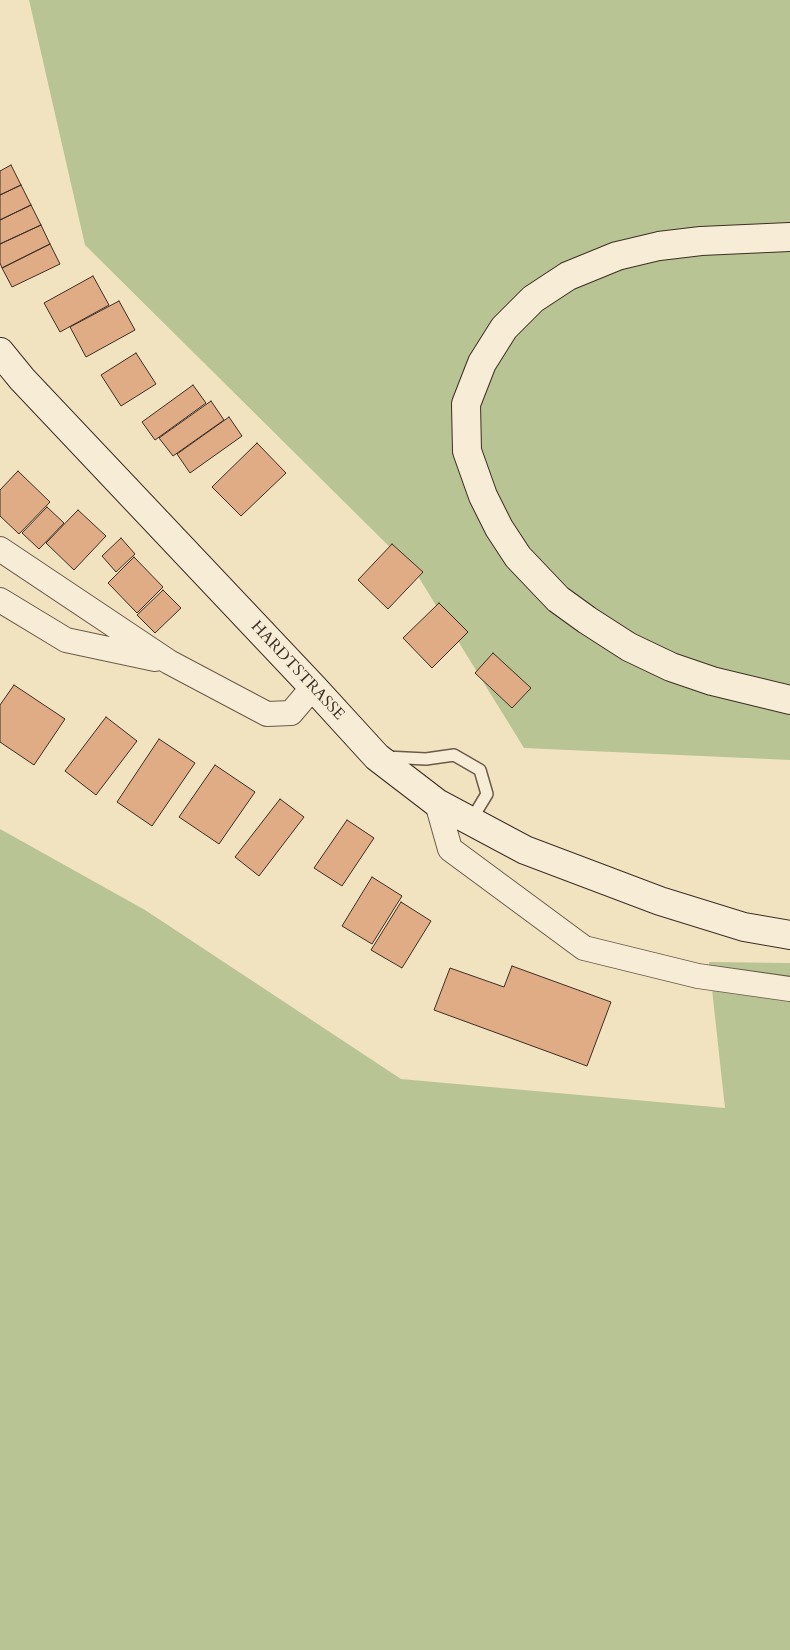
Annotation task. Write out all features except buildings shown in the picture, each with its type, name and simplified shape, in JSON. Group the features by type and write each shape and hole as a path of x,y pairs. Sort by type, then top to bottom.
{"main road":[{"path":"790,237 701,241 659,246 617,256 568,276 533,299 504,328 482,363 466,404 467,450 483,496 499,528 518,557 558,598 587,620 629,647 672,667 712,681 790,700"},
{"name":"HARDTSTRASSE","path":"0,352 22,379 377,757 438,803 470,822 525,850 660,901 744,927 790,935"}],"street":[{"path":"0,549 168,662 267,714 291,713 313,687"},
{"path":"0,600 66,640 168,662"},
{"path":"438,803 450,849 584,948 698,976 790,989"}],"lane":[{"path":"377,757 426,759 454,755 480,770 487,794 470,822"}],"green space":[{"path":"29,0 790,0 790,760 524,748 416,573 85,245"},
{"path":"0,829 145,910 401,1079 725,1108 709,962 790,963 790,1650 0,1650"}]}
